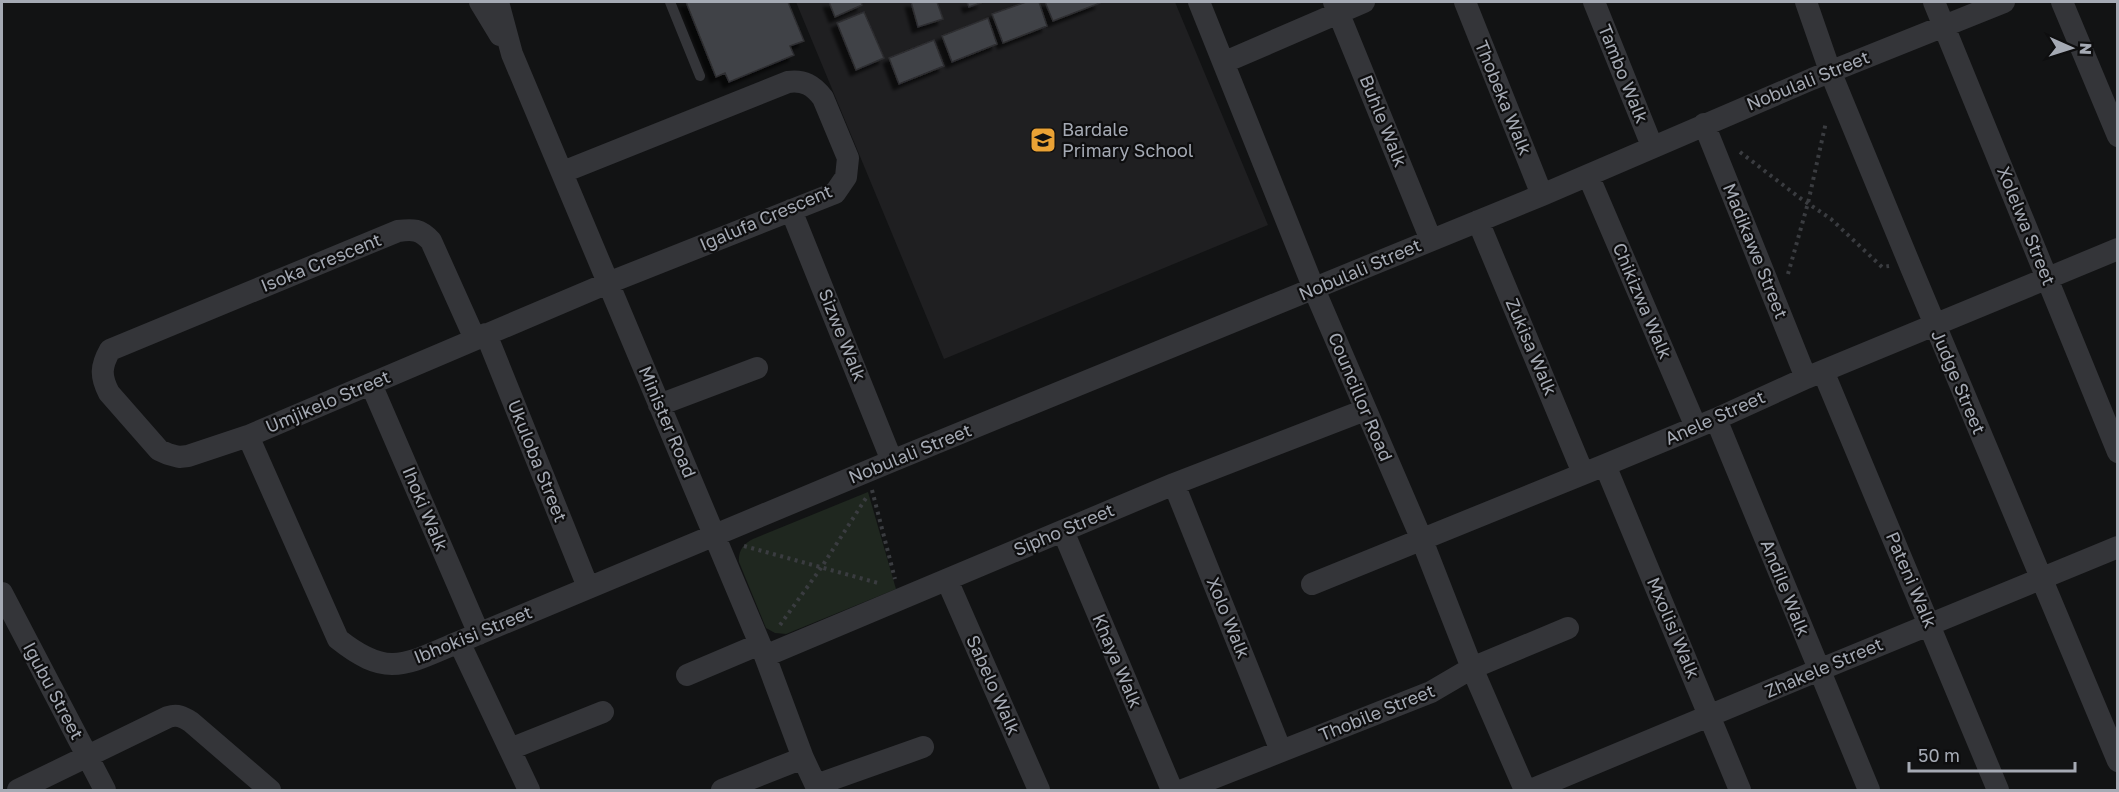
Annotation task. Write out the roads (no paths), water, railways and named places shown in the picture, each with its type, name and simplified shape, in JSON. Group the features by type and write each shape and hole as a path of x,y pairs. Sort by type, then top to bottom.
{"street":[{"name":"Minister Road","path":"480,2 512,54 563,172 763,650 803,758 817,788"},
{"name":"Minister Road","path":"498,2 512,54"},
{"name":"Councillor Road","path":"1200,2 1314,289 1422,540 1472,668 1526,790"},
{"path":"1225,62 1336,7 1364,2"},
{"name":"Thobeka Walk","path":"1465,2 1542,195"},
{"name":"Tambo Walk","path":"1594,2 1652,146"},
{"name":"Judge Street","path":"1806,2 1830,71 1910,266 2118,761"},
{"name":"Xolelwa Street","path":"1934,2 2118,452"},
{"name":"Nobulali Street","path":"715,535 1542,195 1830,71 2004,2"},
{"path":"2062,2 2118,136"},
{"name":"Buhle Walk","path":"1336,7 1431,240"},
{"name":"Igalufa Crescent","path":"563,172 788,82 798,81 817,89 823,98 848,158 846,177 835,193 608,283"},
{"name":"Madikawe Street","path":"1704,124 1775,302 1814,374"},
{"name":"Chikizwa Walk","path":"1588,175 1706,423"},
{"name":"Sizwe Walk","path":"791,210 892,461"},
{"name":"Zukisa Walk","path":"1478,221 1583,473"},
{"name":"Isoka Crescent","path":"110,350 398,231 413,229 423,232 431,241 480,336"},
{"name":"Anele Street","path":"1312,584 1605,465 1706,423 1814,374 2118,249"},
{"name":"Umjikelo Street","path":"110,350 102,364 103,382 109,393 159,450 179,457 188,456 248,436 608,283"},
{"name":"Ukuloba Street","path":"480,336 588,587"},
{"path":"659,405 757,368"},
{"name":"Pateni Walk","path":"1814,374 1930,624 1998,790"},
{"name":"Ihoki Walk","path":"370,384 510,749 529,790"},
{"name":"Sipho Street","path":"687,675 763,650 906,591 947,580 1174,484 1365,410"},
{"name":"Andile Walk","path":"1706,423 1819,670 1869,790"},
{"name":"Ibhokisi Street","path":"248,436 338,639 357,654 385,664 398,665 469,638 715,535"},
{"name":"Mxolisi Walk","path":"1605,465 1740,790"},
{"name":"Xolo Walk","path":"1174,484 1281,751"},
{"name":"Khaya Walk","path":"1063,531 1172,790"},
{"name":"Zhakele Street","path":"1531,790 2118,547"},
{"name":"Sabelo Walk","path":"947,580 1039,790"},
{"name":"Igubu Street","path":"2,592 105,790"},
{"name":"Thobile Street","path":"1183,790 1227,782 1281,751 1431,692 1472,668 1568,628"},
{"path":"510,749 603,712"},
{"path":"18,790 168,717 181,716 270,790"},
{"path":"817,788 922,747"},
{"path":"722,790 803,758"}],"lane":[{"path":"670,2 700,76"}],"place":[{"name":"Bardale Primary School","path":"1043,140"}]}
